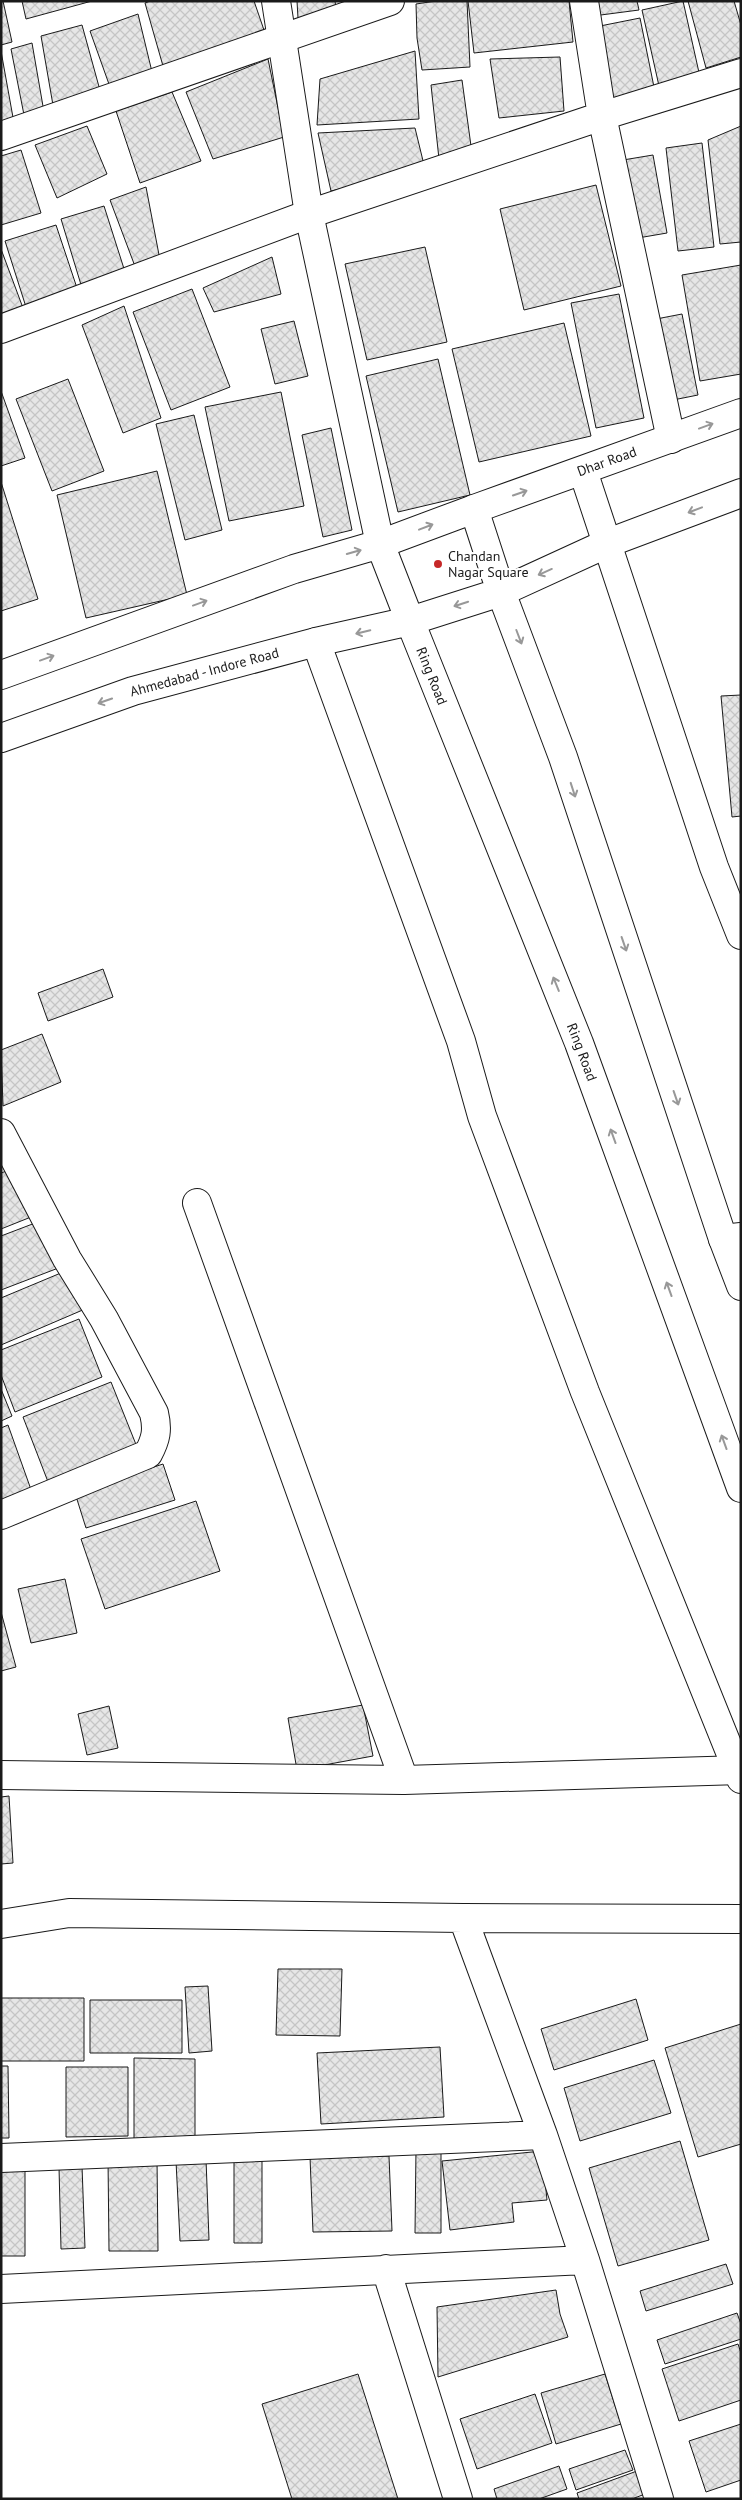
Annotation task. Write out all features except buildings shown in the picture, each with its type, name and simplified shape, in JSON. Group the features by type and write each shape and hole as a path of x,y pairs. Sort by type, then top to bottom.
{"main road":[{"name":"Ring Road","path":"276,1 309,214 380,544 579,1043 741,1488"},
{"path":"1,136 390,1"},
{"path":"584,1 602,116 671,439"},
{"path":"1,329 309,214 602,116 741,73"},
{"name":"Dhar Road","path":"380,544 741,414"},
{"path":"583,470 714,867 741,935"},
{"path":"501,592 608,543 741,493"},
{"path":"474,509 501,592 562,757 732,1238 741,1286"},
{"path":"1,675 294,569 380,544"},
{"name":"Ahmedabad - Indore Road","path":"1,738 133,691 316,642 410,621 501,592"},
{"path":"1,1775 404,1780 740,1773 586,1392 488,1134 461,1041 316,642"},
{"path":"1,1133 67,1259 104,1319 154,1413 157,1426 156,1441 148,1454 1,1515"},
{"path":"197,1203 404,1780"},
{"path":"1,1924 69,1913 741,1919"},
{"path":"463,1918 543,2135 586,2260 659,2499"},
{"path":"1,2158 543,2135"},
{"path":"1,2289 586,2260"},
{"path":"386,2270 458,2499"}],"place":[{"name":"Chandan Nagar Square","path":"438,564"}]}
